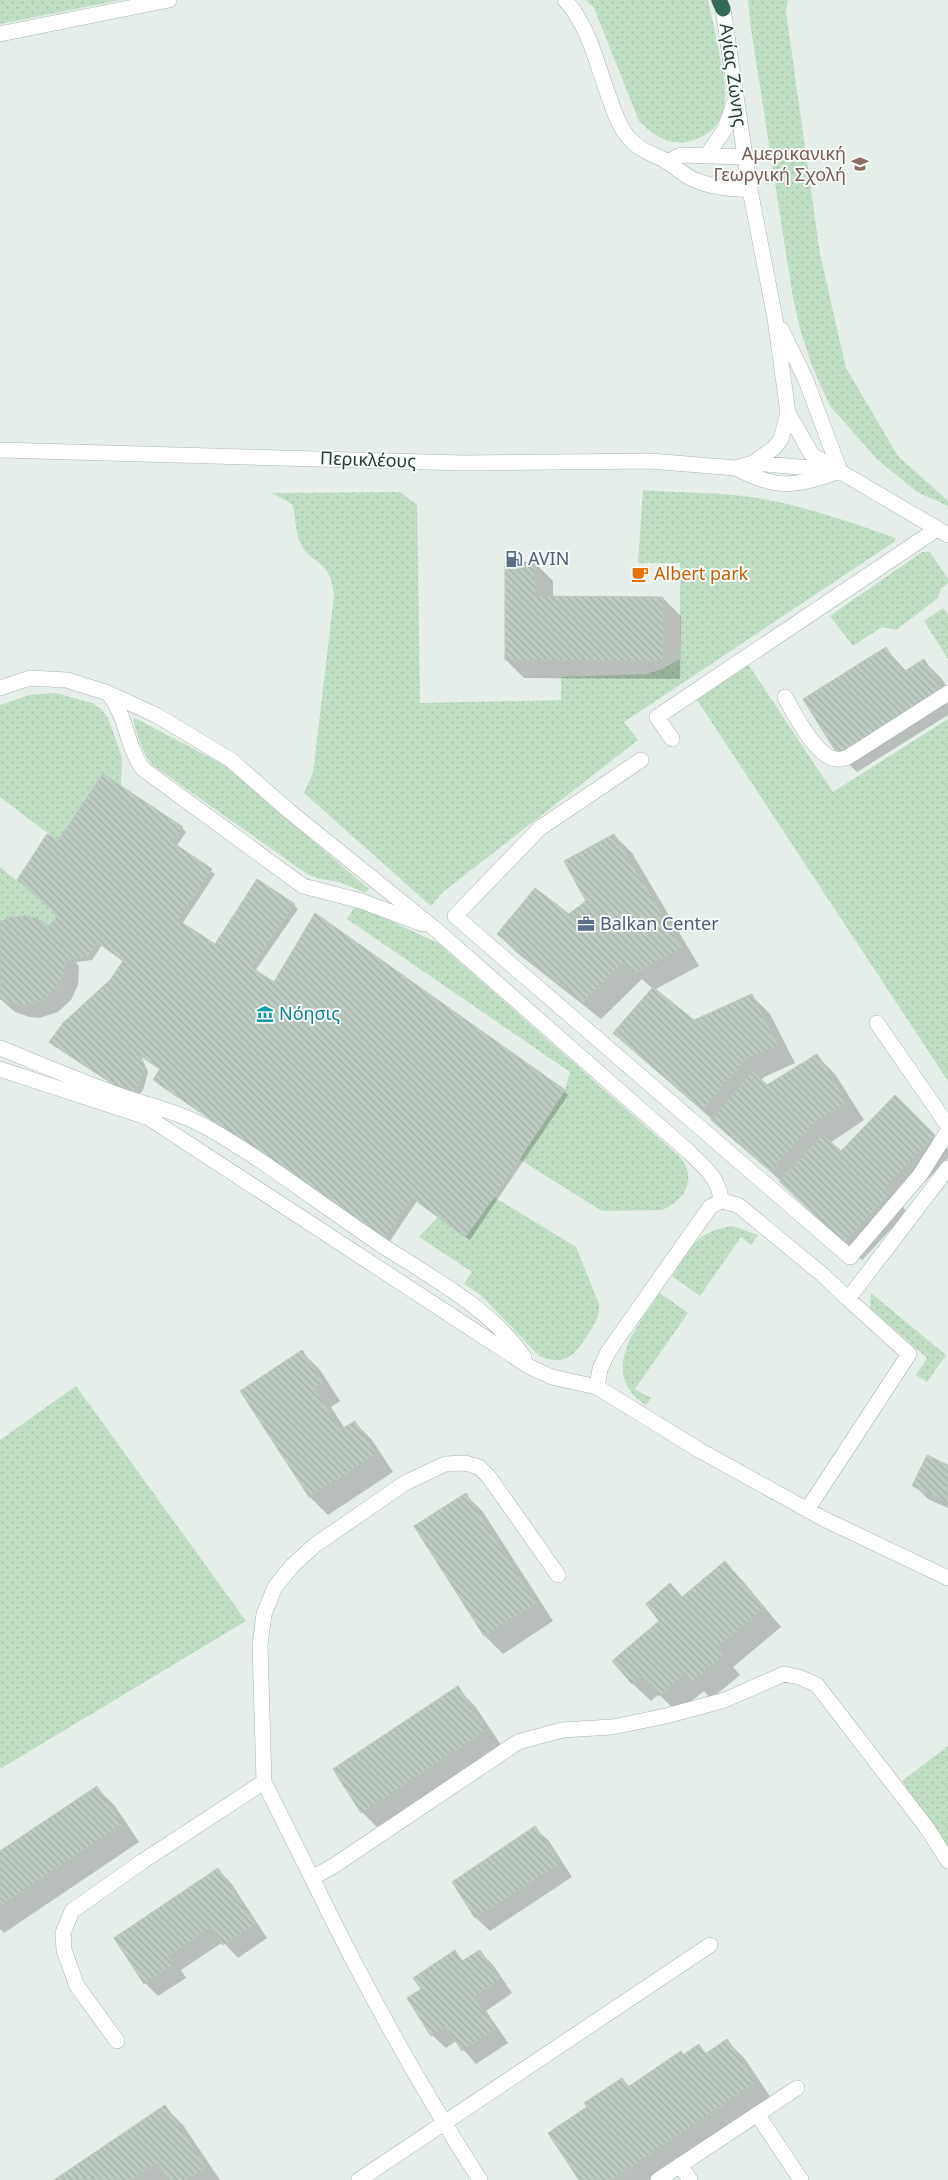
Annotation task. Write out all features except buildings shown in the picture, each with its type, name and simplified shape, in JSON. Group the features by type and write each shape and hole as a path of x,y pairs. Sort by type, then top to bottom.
{"street":[{"path":"0,34 169,0"},
{"path":"565,0 586,34 614,112 627,136 647,153 667,162 695,180 715,186 750,190"},
{"name":"Αγίας Ζώνης","path":"722,3 750,190 775,318"},
{"path":"707,155 725,130 736,97"},
{"path":"667,162 681,155 745,158"},
{"path":"672,739 657,717 943,532 812,455 788,413 775,318"},
{"path":"775,318 805,378 840,471"},
{"path":"736,468 753,463 767,455 781,438 788,413"},
{"name":"Περικλέους","path":"0,450 463,463 650,461 736,468"},
{"path":"753,463 840,471"},
{"path":"736,468 758,479 790,484 804,483 840,471"},
{"path":"0,688 30,678 67,680 108,693 158,716 231,760 289,811 434,928 689,1152 714,1177 720,1190 721,1201"},
{"path":"108,693 122,715 136,760 143,769 295,880 314,890 361,902 434,928"},
{"path":"785,697 815,745 824,755 836,760 848,757 948,693"},
{"path":"641,760 540,828 455,916 850,1257 920,1175 948,1131"},
{"path":"877,1023 908,1072 948,1126"},
{"path":"0,1048 121,1096 175,1113 207,1127 269,1166 371,1238 474,1305 518,1348 530,1367"},
{"path":"0,1069 149,1118 530,1367 552,1377 597,1387 699,1450 807,1510 948,1578"},
{"path":"848,1299 948,1168"},
{"path":"597,1387 600,1369 608,1352 710,1207 721,1201 738,1205 823,1275 909,1354 807,1510"},
{"path":"480,2180 443,2122 376,2005 264,1782 260,1645 264,1614 275,1587 292,1566 315,1545 405,1483 445,1464 465,1463 479,1467 489,1477 558,1575"},
{"path":"312,1878 335,1865 518,1742 562,1730 612,1727 675,1713 725,1700 784,1674 799,1677 817,1685 927,1828 948,1861"},
{"path":"117,2041 77,1986 64,1950 63,1933 72,1911 144,1860 264,1782"},
{"path":"359,2180 710,1945"},
{"path":"658,2180 797,2088"},
{"path":"756,2114 801,2180"},
{"path":"680,2165 690,2180"}],"green space":[{"path":"0,0 120,0 0,24"},
{"path":"586,0 708,0 722,66 725,93 721,117 715,127 704,135 690,141 675,142 656,135 639,121 594,8"},
{"path":"748,0 788,0 786,12 820,254 846,368 898,456 948,501 948,506 917,492 877,459 830,406 812,366 800,329 793,298"},
{"path":"643,490 729,495 775,501 827,515 896,538 894,542 624,722 638,740 443,892 431,906 304,793 313,773 334,596 329,574 320,563 304,550 300,542 292,504 272,493 400,492 417,505 420,703 561,700 561,677 647,674 662,669 680,659 680,563 638,563"},
{"path":"922,552 930,552 948,579 948,583 941,589 937,599 896,630 882,627 853,646 830,616"},
{"path":"943,608 948,615 948,659 924,621"},
{"path":"748,664 833,792 948,719 948,1081 697,700"},
{"path":"55,693 92,703 101,709 108,718 122,757 121,786 103,775 58,841 0,797 0,705 29,695"},
{"path":"135,718 224,765 369,889 366,893 339,882 320,879 307,874 154,766 146,756 141,745 133,720"},
{"path":"0,867 55,912 56,918 49,926 25,917 7,919 0,922"},
{"path":"356,905 438,943 678,1155 684,1163 688,1179 687,1186 678,1200 662,1210 602,1211 519,1159 565,1090 570,1072 347,919"},
{"path":"494,1197 576,1247 599,1304 599,1313 578,1349 567,1358 555,1360 539,1356 482,1296 464,1284 472,1272 419,1237 438,1217 465,1237"},
{"path":"732,1226 758,1235 751,1245 741,1237 700,1296 672,1276 695,1242 709,1233"},
{"path":"660,1293 688,1313 635,1389 651,1398 646,1405 632,1393 624,1379 623,1365 626,1350 633,1335"},
{"path":"871,1293 946,1355 927,1382 916,1375 927,1358 870,1308"},
{"path":"76,1386 246,1621 0,1769 0,1440"},
{"path":"948,1746 948,1851 902,1781"}],"place":[{"name":"Αμερικανική Γεωργική Σχολή","path":"860,164"},
{"name":"AVIN","path":"514,559"},
{"name":"Albert park","path":"640,574"},
{"name":"Balkan Center","path":"586,924"},
{"name":"Νόησις","path":"265,1014"}]}
